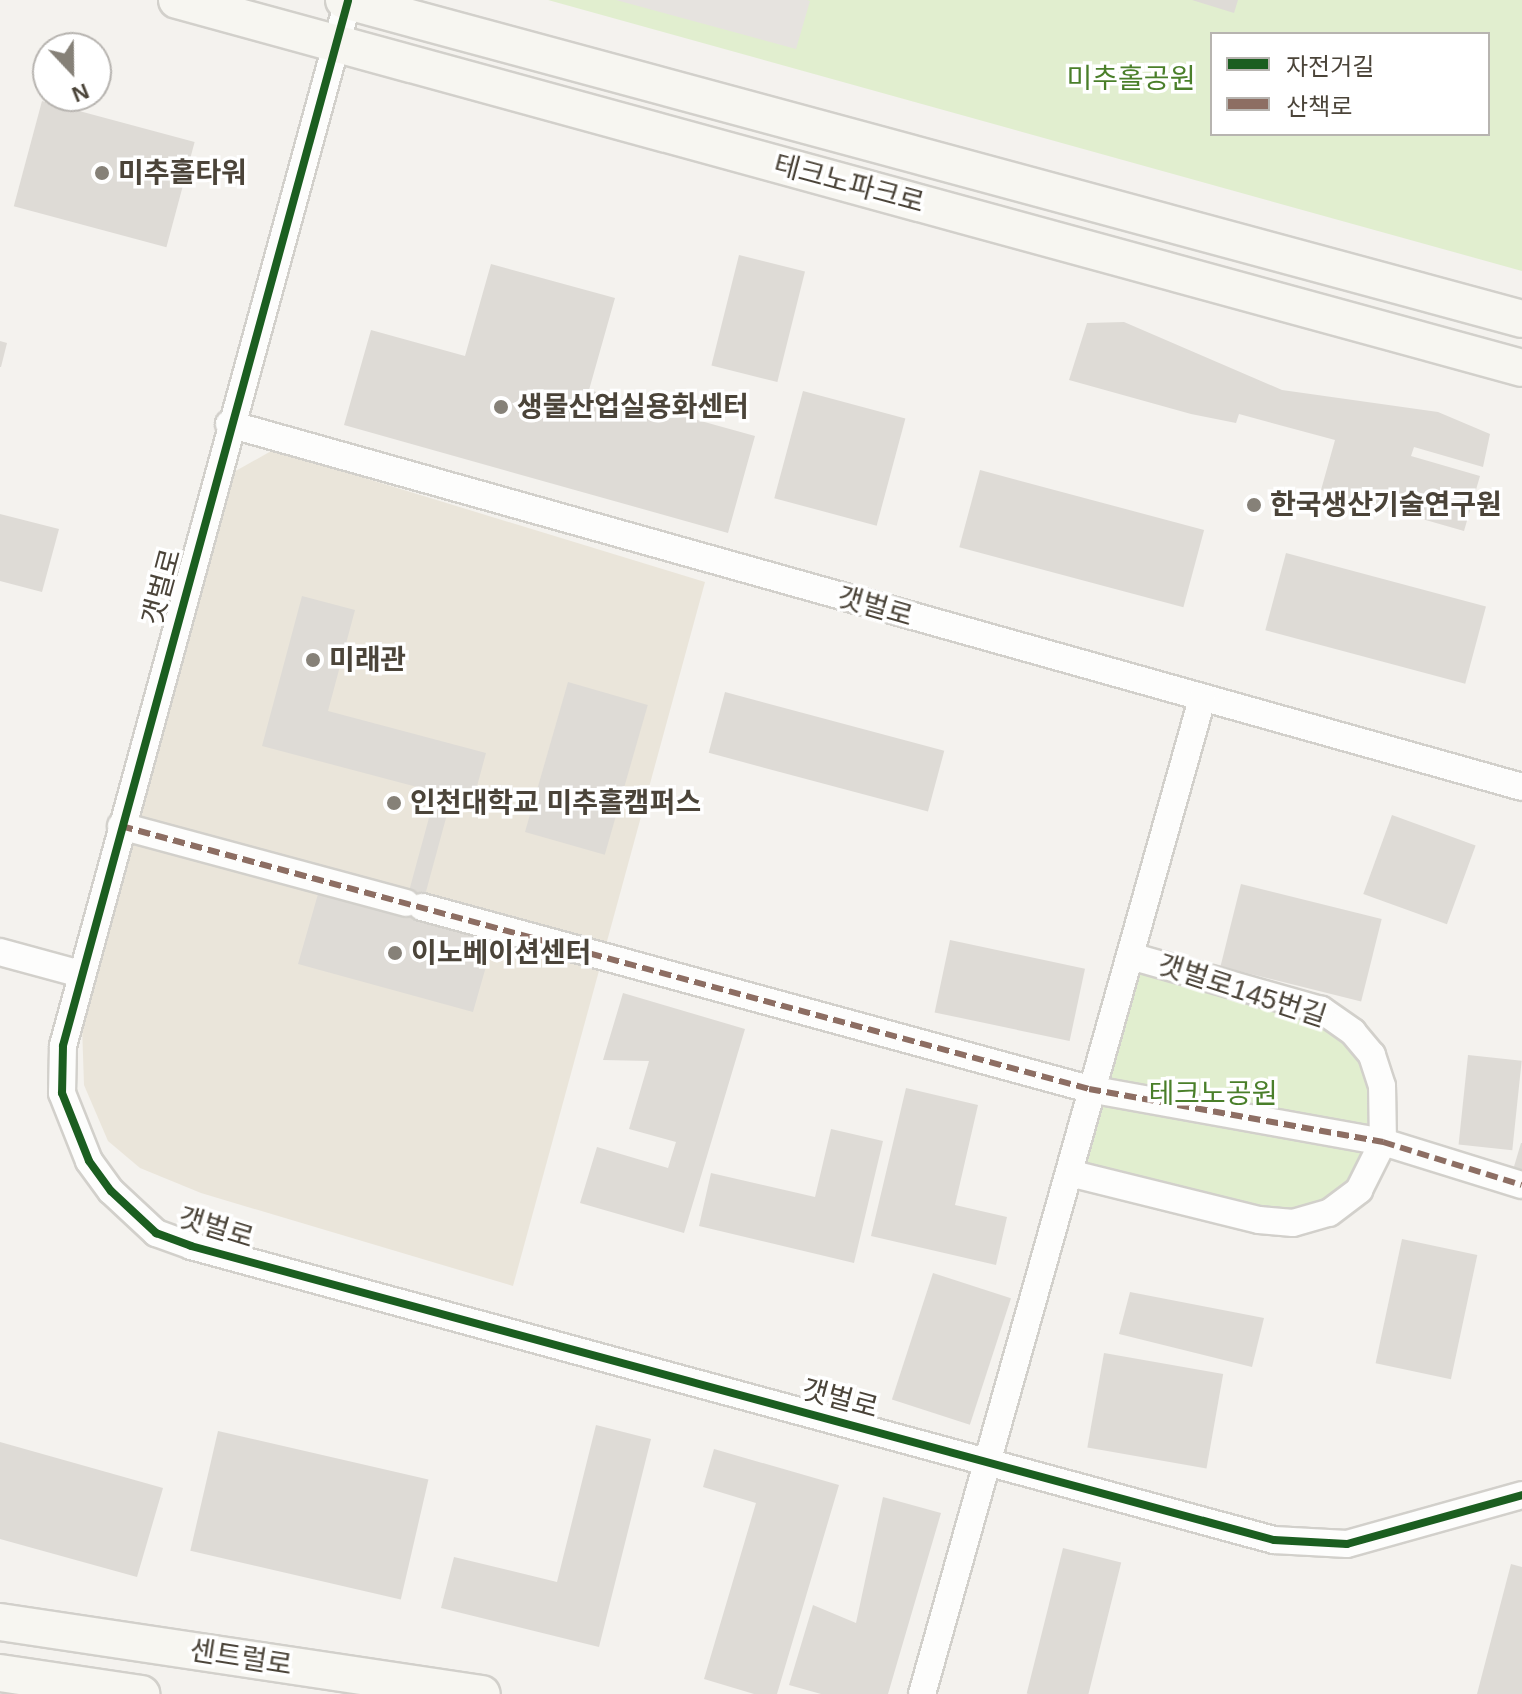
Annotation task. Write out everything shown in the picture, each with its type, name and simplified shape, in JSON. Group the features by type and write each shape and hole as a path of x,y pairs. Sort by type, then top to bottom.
{"street":[{"name":"테크노파크로","path":"177,0 1522,368"},
{"name":"테크노파크로","path":"346,1 1522,319"},
{"name":"갯벌로","path":"346,1 339,44 229,424 63,1046 62,1093 89,1161 111,1191 156,1233 1274,1540 1312,1545 1347,1544 1522,1495"},
{"name":"갯벌로","path":"229,424 1522,787"},
{"name":"갯벌로145번길","path":"922,1694 1069,1173 1089,1089 1202,699"},
{"path":"121,826 1089,1089 1383,1142 1522,1185"},
{"path":"0,952 81,974"},
{"name":"갯벌로145번길","path":"1069,1173 1259,1220 1293,1223 1329,1213 1359,1190 1383,1142 1382,1086 1372,1055 1353,1032 1321,1010 1130,956"},
{"name":"센트럴로","path":"0,1622 482,1694"},
{"path":"0,1673 141,1694"}],"shaded area":[{"path":"616,0 807,0 810,1 796,49"},
{"name":"인천대학교 미추홀캠퍼스","path":"273,450 705,582 513,1286 201,1193 140,1168 108,1141 84,1085 82,1025 232,473"}],"green space":[{"name":"미추홀공원","path":"548,0 1522,0 1522,271"},
{"name":"테크노공원","path":"1130,956 1321,1010 1372,1055 1375,1163 1293,1223 1069,1173"}],"building":[{"path":"1192,0 1238,0 1234,13"},
{"name":"미추홀타워","path":"39,112 83,112 195,142 166,247 14,206"},
{"path":"739,255 805,271 777,382 711,366"},
{"name":"생물산업실용화센터","path":"491,264 615,298 589,390 755,436 728,533 344,425 371,330 465,356"},
{"path":"1124,322 1282,390 1438,412 1490,434 1483,467 1414,447 1411,456 1480,476 1464,531 1321,490 1335,440 1239,414 1236,423 1191,414 1069,380 1087,323"},
{"path":"0,341 7,343 1,367 0,367"},
{"path":"803,391 905,418 877,526 774,498"},
{"path":"980,470 1204,530 1183,607 959,547"},
{"path":"0,514 59,529 42,592 0,581"},
{"path":"1286,553 1486,607 1465,684 1265,630"},
{"path":"302,596 355,610 328,711 486,753 473,801 452,796 418,921 493,942 473,1012 298,964 318,894 402,917 436,792 262,746"},
{"path":"568,682 648,705 605,855 525,832"},
{"path":"725,692 944,751 928,812 709,753"},
{"path":"1392,815 1476,845 1447,924 1363,894"},
{"path":"1241,884 1382,919 1361,1002 1220,966"},
{"path":"950,940 1085,969 1070,1041 935,1012"},
{"path":"623,993 745,1029 684,1233 580,1203 597,1147 668,1168 676,1142 629,1129 649,1061 603,1060"},
{"path":"1468,1055 1522,1061 1512,1150 1459,1145"},
{"path":"906,1088 978,1105 955,1205 1007,1217 996,1265 871,1236"},
{"path":"831,1129 883,1141 854,1263 699,1226 711,1173 815,1197"},
{"path":"1522,1143 1522,1183 1510,1180"},
{"path":"1402,1239 1477,1255 1451,1379 1376,1363"},
{"path":"933,1273 1011,1298 970,1425 892,1399"},
{"path":"1130,1292 1264,1318 1252,1367 1119,1334"},
{"path":"1104,1353 1223,1374 1206,1469 1087,1448"},
{"path":"596,1425 651,1439 599,1647 441,1608 454,1557 557,1582"},
{"path":"218,1431 428,1480 401,1599 190,1551"},
{"path":"0,1442 163,1488 137,1577 0,1539"},
{"path":"714,1449 839,1485 777,1694 754,1694 704,1679 756,1503 703,1487"},
{"path":"883,1497 941,1513 888,1694 821,1694 789,1685 813,1605 856,1623"},
{"path":"1063,1548 1121,1563 1088,1694 1027,1694"},
{"path":"1511,1564 1522,1567 1522,1694 1477,1694"}],"marked path":[{"path":"121,826 1089,1089 1383,1142 1522,1185"}],"cycle path":[{"path":"348,1 63,1046 62,1093 89,1161 111,1191 156,1233 191,1246 1274,1540 1347,1544 1522,1495"}],"place":[{"name":"미추홀타워","path":"102,173"},
{"name":"생물산업실용화센터","path":"501,407"},
{"name":"한국생산기술연구원","path":"1254,505"},
{"name":"미래관","path":"313,660"},
{"name":"인천대학교 미추홀캠퍼스","path":"394,803"},
{"name":"이노베이션센터","path":"395,953"}]}
